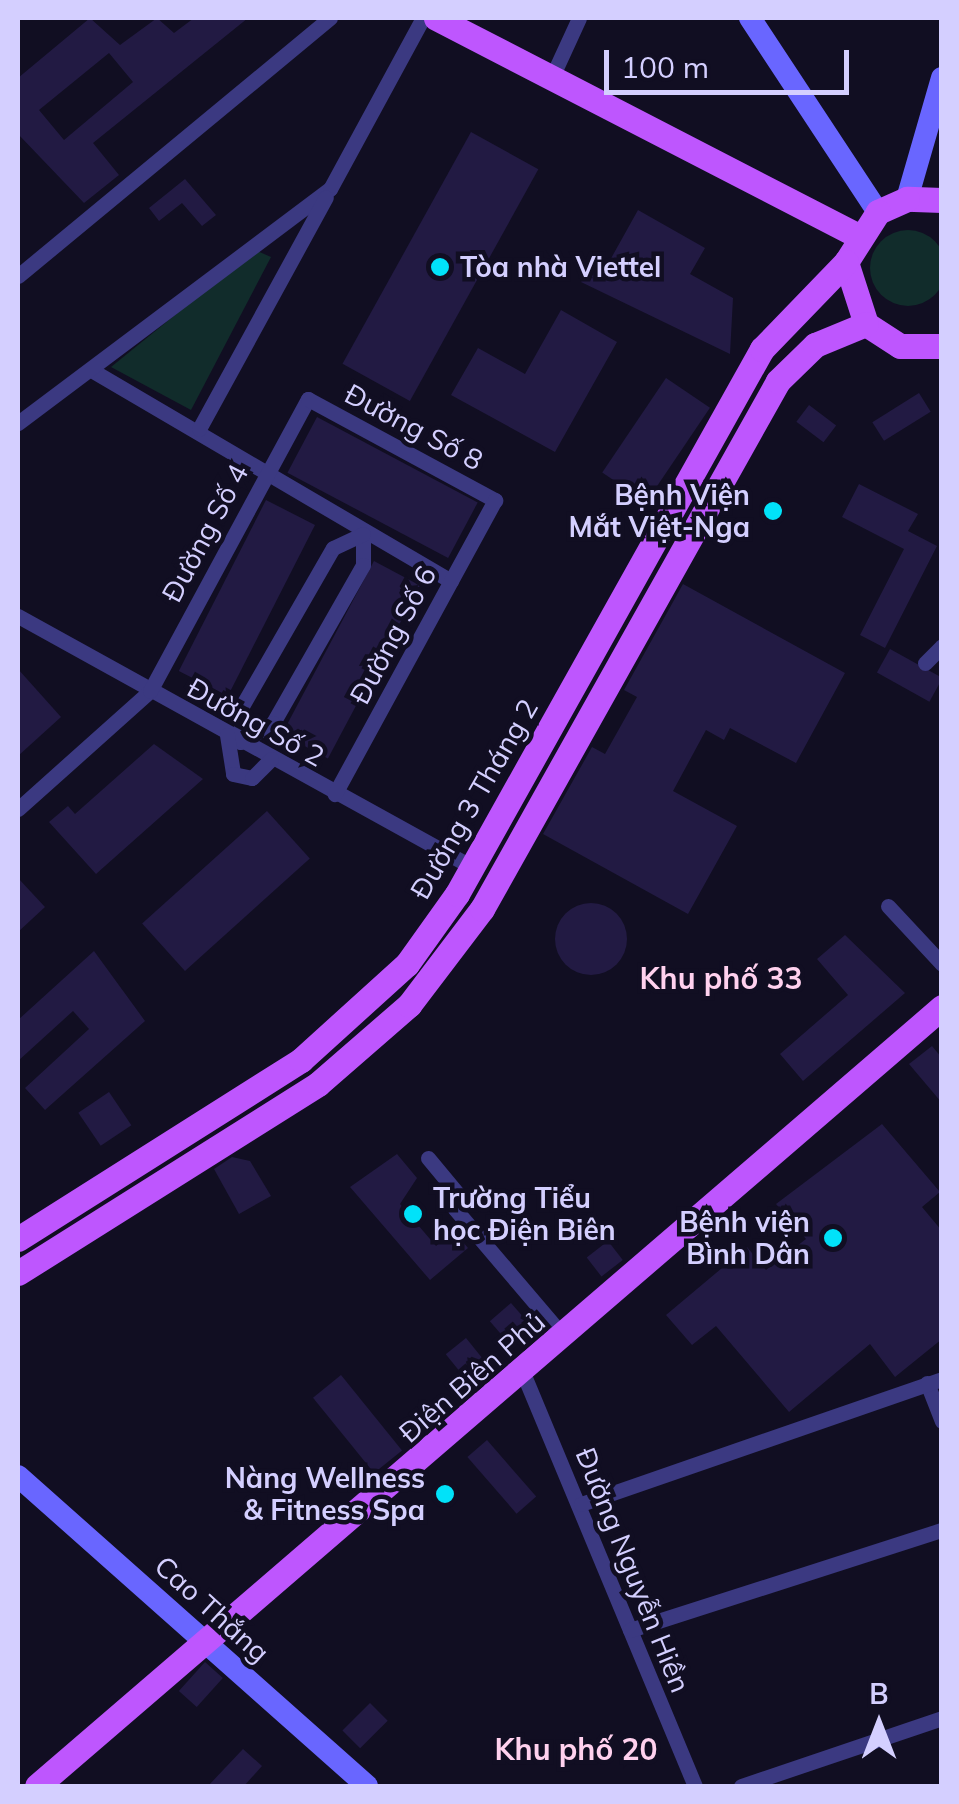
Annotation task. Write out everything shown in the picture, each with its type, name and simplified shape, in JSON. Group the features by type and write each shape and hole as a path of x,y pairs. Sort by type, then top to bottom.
{"main road":[{"path":"436,18 856,235"},
{"path":"750,18 878,212"},
{"path":"907,199 942,78"},
{"path":"941,347 900,346 866,324 846,262 856,235 878,212 907,199 942,200"},
{"name":"Đường 3 Tháng 2","path":"18,1239 324,1043 407,964 472,867 762,349 846,262"},
{"path":"18,1274 318,1084 409,1005 482,908 778,381 815,345 866,324"},
{"name":"Điện Biên Phủ","path":"38,1786 523,1373 942,1007"},
{"name":"Cao Thắng","path":"18,1476 366,1786"}],"street":[{"path":"18,276 330,18"},
{"path":"199,429 423,18"},
{"path":"551,80 578,18"},
{"path":"18,423 93,371 330,189"},
{"path":"93,371 199,429 363,534 451,580"},
{"name":"Đường Số 4","path":"150,691 308,399"},
{"name":"Đường Số 8","path":"308,399 495,500"},
{"name":"Đường Số 6","path":"336,794 495,500"},
{"path":"233,738 273,723 364,565 363,534"},
{"path":"271,759 252,778 232,774 233,738 242,706 333,548 363,534"},
{"name":"Đường Số 2","path":"18,618 472,867"},
{"path":"925,663 942,646"},
{"path":"18,809 150,691"},
{"path":"888,906 942,964"},
{"path":"428,1158 462,1200 455,1209 564,1337"},
{"name":"Đường Nguyễn Hiền","path":"523,1373 582,1504 695,1786"},
{"path":"582,1504 934,1381 942,1421"},
{"path":"630,1630 942,1530"},
{"path":"741,1786 942,1718"}],"green space":[{"path":"908,230 923,232 935,241 944,253 944,283 935,295 923,304 908,306 893,304 881,295 872,283 870,268 872,253 881,241 893,232"},
{"path":"255,250 271,257 191,410 111,367"}],"building":[{"path":"90,18 120,45 157,18 174,33 194,18 248,18 93,143 119,175 84,203 18,134 18,78","holes":["109,53 133,82 64,140 39,110"]},
{"name":"Tòa nhà Viettel","path":"471,132 538,169 410,401 343,364"},
{"path":"185,179 216,215 202,226 182,203 159,221 149,208"},
{"path":"638,210 705,248 690,274 733,298 730,354 581,282 596,255 609,262"},
{"path":"561,310 617,342 555,452 451,395 478,348 525,374"},
{"path":"666,378 710,408 646,502 602,473"},
{"path":"919,393 931,412 884,441 872,422"},
{"path":"809,405 836,425 824,442 796,422"},
{"path":"317,417 478,502 448,558 287,473"},
{"path":"859,484 918,514 908,531 937,546 885,648 860,635 904,549 842,517"},
{"path":"266,500 315,525 228,696 179,671"},
{"path":"374,561 420,585 328,758 282,734"},
{"path":"683,584 845,673 796,763 730,728 724,740 706,730 673,791 737,826 688,914 543,834 592,747 605,754 637,697 624,690"},
{"path":"890,649 942,678 929,702 877,673"},
{"path":"18,669 61,717 18,756"},
{"path":"154,744 203,779 96,874 49,822 68,806 75,814"},
{"path":"267,811 310,859 185,971 142,923"},
{"path":"18,878 45,907 18,932"},
{"path":"591,903 616,914 627,939 616,964 591,975 566,964 555,939 566,914"},
{"path":"845,935 905,993 803,1081 780,1054 848,995 817,959"},
{"path":"94,951 145,1021 45,1110 25,1088 89,1029 73,1011 18,1061 18,1020"},
{"path":"932,1046 942,1058 942,1103 909,1064"},
{"path":"109,1092 131,1125 101,1146 78,1113"},
{"name":"Bệnh viện Bình Dân","path":"882,1124 940,1192 922,1207 942,1231 942,1339 895,1377 870,1344 789,1412 716,1326 692,1345 666,1315 747,1247 766,1270 806,1239 776,1204"},
{"name":"Trường Tiểu học Điện Biên","path":"397,1154 417,1178 400,1204 436,1246 454,1231 468,1248 430,1280 350,1187"},
{"path":"232,1157 250,1161 271,1196 239,1214 214,1169"},
{"path":"608,1241 623,1260 601,1277 587,1258"},
{"path":"511,1303 526,1320 505,1339 490,1321"},
{"path":"466,1338 489,1366 468,1382 446,1354"},
{"path":"341,1375 402,1450 374,1473 313,1398"},
{"path":"487,1440 536,1497 517,1514 467,1457"},
{"path":"205,1662 223,1678 197,1707 179,1691"},
{"path":"370,1703 388,1721 360,1748 342,1731"},
{"path":"243,1749 262,1766 244,1786 208,1786"}],"place":[{"name":"Tòa nhà Viettel","path":"440,267"},
{"name":"Bệnh Viện Mắt Việt-Nga","path":"773,511"},
{"name":"Trường Tiểu học Điện Biên","path":"413,1214"},
{"name":"Bệnh viện Bình Dân","path":"833,1238"},
{"name":"Nàng Wellness & Fitness Spa","path":"445,1494"}],"district":[{"name":"Khu phố 33","path":"721,978"},
{"name":"Khu phố 20","path":"576,1749"}]}
